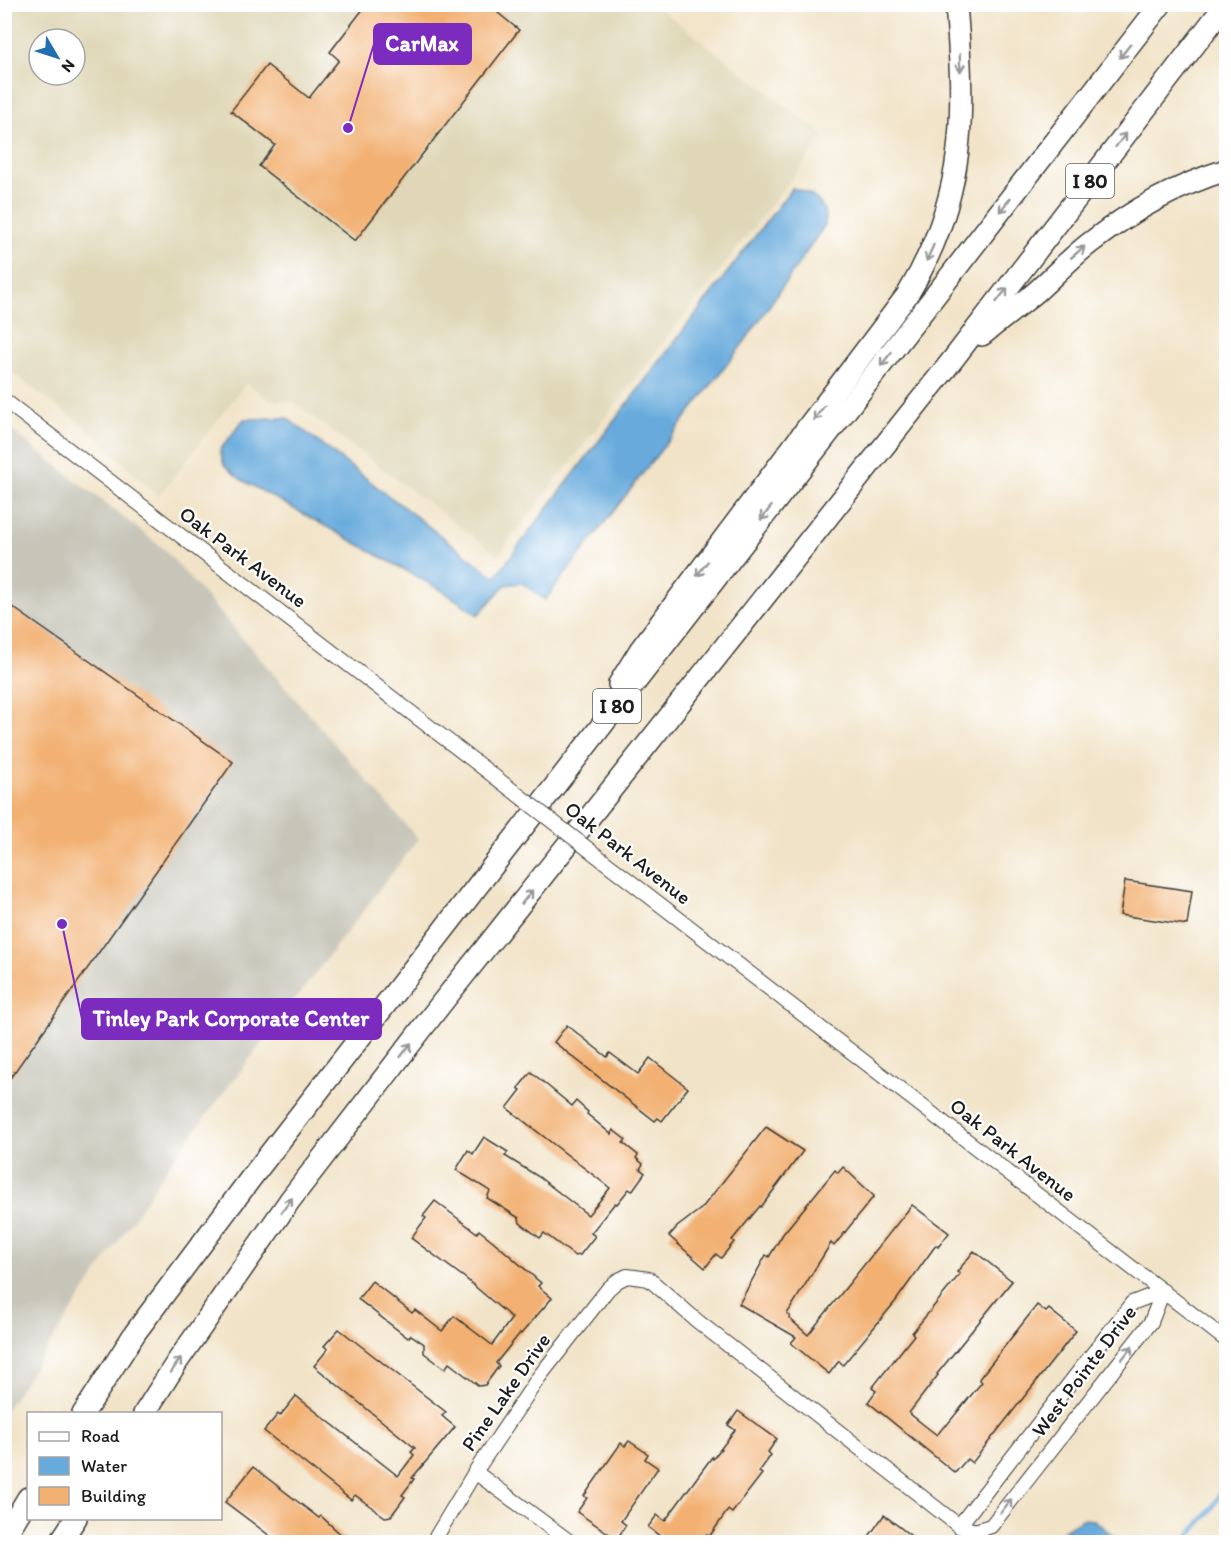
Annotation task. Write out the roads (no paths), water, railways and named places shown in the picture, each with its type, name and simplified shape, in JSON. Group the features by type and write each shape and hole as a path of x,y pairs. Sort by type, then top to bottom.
{"highway":[{"path":"556,784 640,650 908,294 922,270 940,230 949,202 958,157 962,114 956,4"},
{"name":"I 80","path":"84,1412 135,1334 244,1187 1161,4"},
{"name":"I 80","path":"145,1412 290,1200 441,1004 954,358 1226,4"},
{"path":"954,358 1036,291 1066,262 1113,226 1187,184 1227,170"},
{"path":"4,1538 27,1500"},
{"path":"60,1542 75,1520"}],"street":[{"name":"Oak Park Avenue","path":"4,400 1227,1340"},
{"name":"Pine Lake Drive","path":"433,1542 476,1472 543,1372 608,1289 627,1276 649,1279 705,1326 959,1526"},
{"name":"West Pointe Drive","path":"1163,1291 1151,1322 991,1526 975,1531 959,1526 1132,1303 1163,1291"},
{"path":"476,1472 570,1542"}],"water":[{"path":"792,188 817,200 824,211 825,225 745,341 545,600 522,583 505,585 478,615 443,591 240,479 224,465 220,450 244,419 287,418 495,577"},
{"path":"1083,1519 1094,1520 1121,1542 1054,1542 1065,1529"}],"waterway":[{"path":"1184,1542 1220,1495 1226,1464"}],"place":[{"name":"CarMax","path":"348,128"},
{"name":"Tinley Park Corporate Center","path":"62,924"}]}
